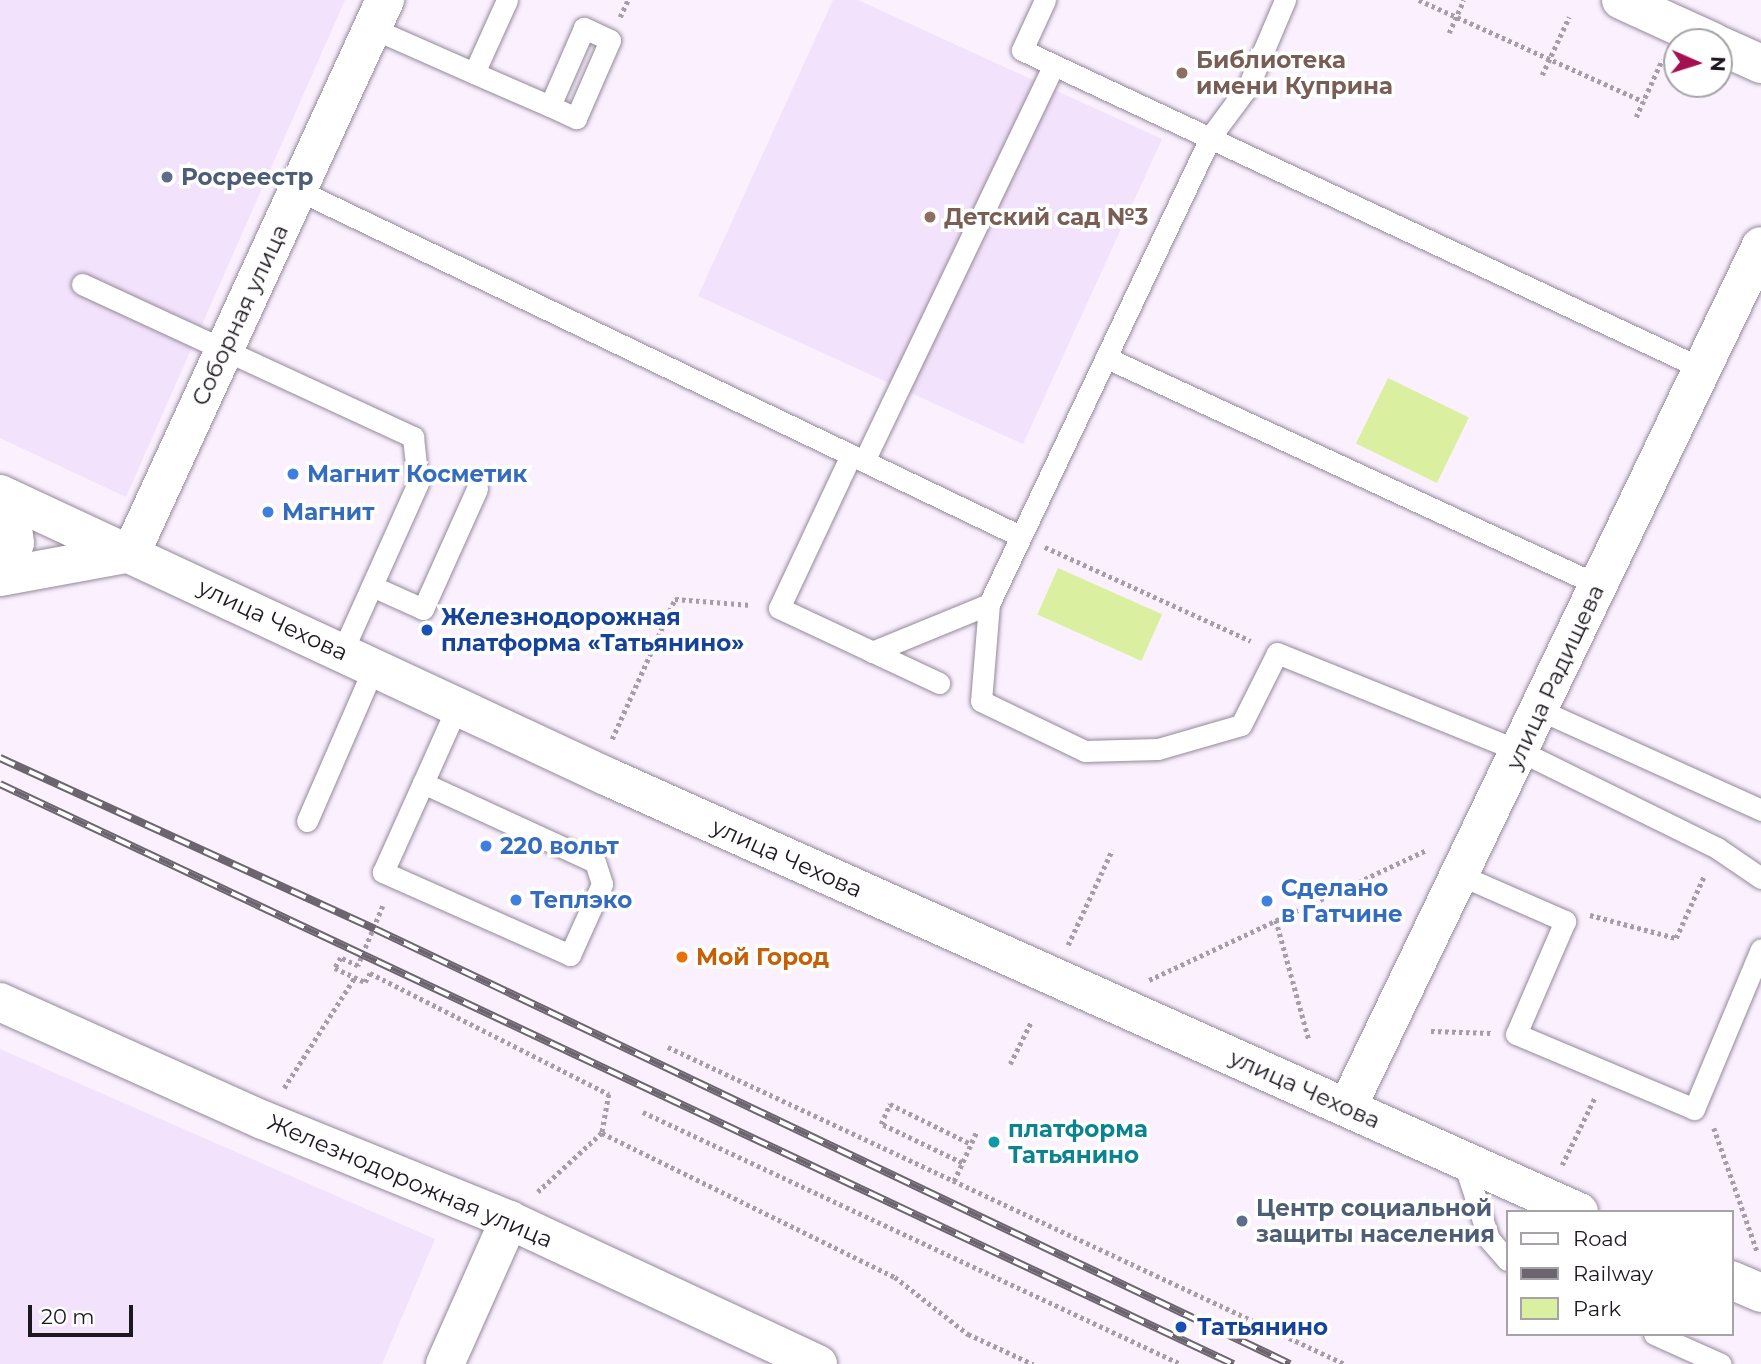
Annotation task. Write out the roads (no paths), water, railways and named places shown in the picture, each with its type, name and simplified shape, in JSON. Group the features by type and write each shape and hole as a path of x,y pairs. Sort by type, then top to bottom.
{"street":[{"path":"1621,0 1682,28"},
{"name":"Соборная улица","path":"131,553 379,14"},
{"path":"1733,51 1761,64"},
{"name":"улица Радищева","path":"1347,1108 1761,246"},
{"path":"0,566 15,543 4,496"},
{"name":"улица Чехова","path":"4,496 457,707 1574,1210"},
{"path":"0,577 131,553"},
{"name":"Железнодорожная улица","path":"0,1002 263,1120 509,1220 818,1364"},
{"path":"445,1364 509,1220"},
{"path":"1733,1281 1761,1293"}],"lane":[{"path":"474,73 507,0"},
{"path":"1045,0 1022,50 1212,136 1701,369"},
{"path":"1285,0 1250,85 1212,136 989,604 981,701 1085,751 1158,749 1241,725 1277,653 1520,751 1717,848 1761,878"},
{"path":"379,14 474,73 550,106"},
{"path":"939,683 779,608 858,458 1054,65"},
{"path":"298,190 1020,536"},
{"path":"82,284 413,437 418,483 372,586 358,660 307,821"},
{"path":"1107,359 1598,585"},
{"path":"372,586 423,609 477,489"},
{"path":"872,652 989,604"},
{"path":"423,783 595,862 602,884 570,955 383,872 457,707"},
{"path":"1540,709 1761,810"},
{"path":"1460,876 1566,921 1516,1034 1694,1109 1761,949"},
{"path":"1463,1160 1489,1239 1506,1259"},
{"path":"1658,1336 1721,1364"}],"railway":[{"path":"0,758 375,929 1290,1364"},
{"path":"0,784 1233,1364"}],"place":[{"name":"Библиотека имени Куприна","path":"1182,73"},
{"name":"Росреестр","path":"167,177"},
{"name":"Детский сад №3","path":"930,217"},
{"name":"Магнит Косметик","path":"293,474"},
{"name":"Магнит","path":"268,512"},
{"name":"Железнодорожная платформа «Татьянино»","path":"427,630"},
{"name":"220 вольт","path":"486,846"},
{"name":"Теплэко","path":"516,900"},
{"name":"Сделано в Гатчине","path":"1267,901"},
{"name":"Мой Город","path":"682,957"},
{"name":"платформа Татьянино","path":"994,1142"},
{"name":"Центр социальной защиты населения","path":"1242,1221"},
{"name":"Татьянино","path":"1181,1327"}]}
